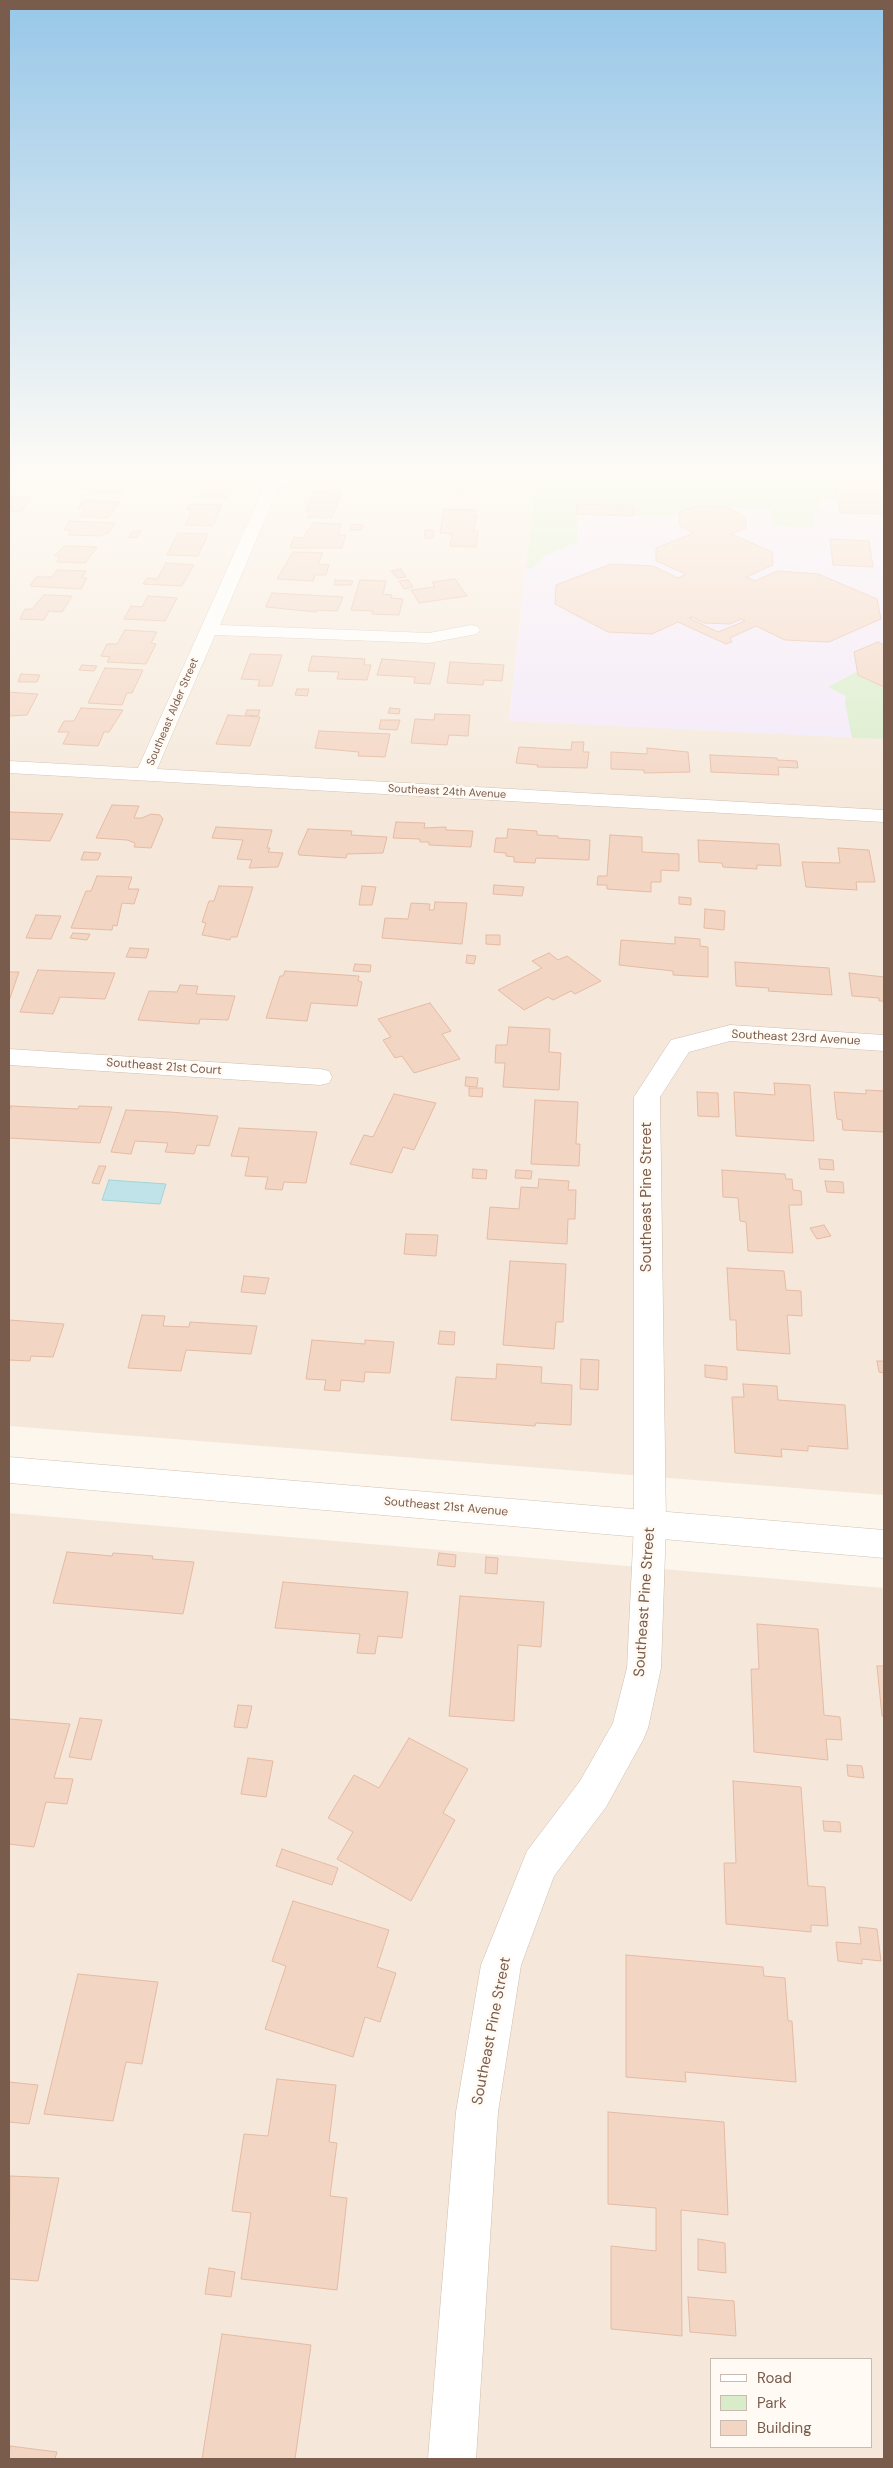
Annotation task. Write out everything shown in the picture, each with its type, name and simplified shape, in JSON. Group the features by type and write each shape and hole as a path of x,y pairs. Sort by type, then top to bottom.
{"street":[{"name":"Southeast Alder Street","path":"145,775 229,584"},
{"path":"208,630 429,638 471,630"},
{"name":"Southeast 24th Avenue","path":"9,767 884,816"},
{"name":"Southeast 23rd Avenue","path":"680,1046 730,1034 884,1043"},
{"name":"Southeast Pine Street","path":"452,2459 477,2112 501,1965 540,1864 593,1794 630,1728 644,1668 650,1524 646,1096 680,1046"},
{"name":"Southeast 21st Court","path":"9,1056 320,1076"},
{"name":"Southeast 21st Avenue","path":"9,1470 884,1544"}],"shaded area":[{"path":"9,584 524,584 509,720 884,739 884,1495 9,1426"},
{"path":"524,584 884,584 884,739 509,721"},
{"path":"9,1513 884,1588 884,2459 9,2459"}],"green space":[{"path":"858,671 858,675 884,687 884,739 852,738 845,702 846,696 828,687"}],"water":[{"path":"109,1180 166,1184 160,1204 102,1200"}],"building":[{"path":"31,584 84,584 81,589 30,586"},
{"path":"146,584 183,584 182,586"},
{"path":"359,584 385,584 383,594 392,595 391,598 403,599 399,615 372,614 373,611 351,610"},
{"path":"401,584 411,584 413,587 404,589"},
{"path":"433,584 459,584 467,596 419,603 411,590 435,587"},
{"path":"842,584 877,599 881,619 829,642 785,640 756,626 730,638 732,642 726,644 678,622 652,634 608,632 555,604 556,585","holes":["692,617 704,623 730,624 741,619 745,621 718,632 689,618"]},
{"path":"272,593 343,597 337,611 317,610 316,612 266,607"},
{"path":"44,595 72,596 62,612 49,611 44,620 20,619 25,609 32,609"},
{"path":"148,596 177,598 165,621 124,619 131,606 142,607"},
{"path":"125,630 157,632 151,643 156,644 146,664 107,662 110,657 101,656 107,644 117,644"},
{"path":"878,642 884,645 884,687 858,675 854,652"},
{"path":"250,654 282,655 272,686 258,686 260,680 241,679"},
{"path":"312,656 365,659 364,665 371,665 367,680 337,679 339,672 308,671"},
{"path":"382,659 435,663 430,684 414,683 415,677 377,675"},
{"path":"450,662 504,665 502,681 484,680 483,685 447,683"},
{"path":"82,665 97,666 94,671 79,670"},
{"path":"105,668 143,670 132,693 127,693 122,705 88,703"},
{"path":"21,674 40,675 37,682 18,682"},
{"path":"297,689 309,689 307,696 295,695"},
{"path":"9,692 38,694 27,715 9,716"},
{"path":"81,708 123,710 109,732 104,732 98,746 63,744 69,732 58,732 64,721 74,721"},
{"path":"390,708 400,709 399,714 388,713"},
{"path":"247,710 260,710 258,716 245,715"},
{"path":"435,714 470,715 468,736 449,735 447,745 411,743 415,719 434,720"},
{"path":"228,715 260,717 250,746 216,744"},
{"path":"381,720 400,720 397,730 379,729"},
{"path":"319,731 390,734 385,757 358,756 359,752 315,748"},
{"path":"572,742 584,742 583,752 589,752 587,768 537,767 538,765 516,763 519,747 571,750"},
{"path":"647,748 688,752 690,772 644,773 644,770 611,769 611,752 647,754"},
{"path":"710,755 777,758 777,760 797,761 798,768 778,767 779,775 711,772"},
{"path":"112,805 139,806 134,818 142,818 151,814 160,815 163,819 151,848 134,847 135,843 127,840 96,838"},
{"path":"9,812 63,814 50,841 9,839"},
{"path":"396,822 425,823 424,828 446,827 446,830 473,831 471,847 429,845 429,842 420,842 420,839 393,838"},
{"path":"216,827 272,830 267,848 270,848 268,852 283,853 278,867 249,868 252,860 237,859 243,840 212,838"},
{"path":"308,829 352,831 351,835 387,837 383,853 347,854 346,858 299,855 298,852"},
{"path":"508,829 537,831 537,835 558,836 558,838 590,840 589,860 536,858 535,863 514,862 514,857 506,856 506,853 494,852 496,838 507,838"},
{"path":"610,835 642,837 642,852 679,854 679,871 661,870 661,882 651,882 651,892 607,889 607,885 597,885 598,876 607,876"},
{"path":"698,840 779,844 781,866 757,865 757,869 723,867 722,863 699,862"},
{"path":"838,848 869,850 875,882 856,882 857,890 806,887 802,862 840,863"},
{"path":"84,852 101,853 98,860 81,860"},
{"path":"97,876 132,877 128,889 139,889 134,904 122,903 117,926 113,925 112,930 71,928 86,891 91,891"},
{"path":"494,885 524,887 522,896 493,894"},
{"path":"219,886 253,887 237,937 231,937 230,940 202,935 206,923 202,922 209,901 214,901"},
{"path":"362,886 376,887 372,905 359,905"},
{"path":"679,897 691,898 691,905 679,904"},
{"path":"435,902 467,903 462,944 382,938 385,918 408,919 411,903 430,904 429,910 434,910"},
{"path":"705,909 725,911 724,930 704,928"},
{"path":"36,915 61,916 51,939 26,938"},
{"path":"73,933 90,934 87,940 70,938"},
{"path":"486,935 500,935 500,945 486,944"},
{"path":"675,937 700,939 700,946 708,947 708,977 673,975 673,971 619,965 621,940 675,944"},
{"path":"130,948 149,949 146,958 126,957"},
{"path":"549,953 558,960 567,956 601,981 575,994 571,991 553,1000 548,997 524,1010 498,990 542,968 532,961"},
{"path":"467,955 476,956 474,964 466,963"},
{"path":"735,962 829,968 832,995 768,991 769,988 736,986"},
{"path":"355,964 371,965 370,972 353,971"},
{"path":"38,970 115,973 105,999 60,997 53,1014 20,1012"},
{"path":"285,971 359,976 358,981 362,982 357,1006 311,1003 307,1021 266,1018 280,976 283,976"},
{"path":"9,972 19,972 9,1001"},
{"path":"849,973 884,977 884,1001 879,1001 879,998 852,996"},
{"path":"180,985 198,986 196,994 235,996 228,1020 200,1019 199,1024 138,1020 149,991 177,992"},
{"path":"430,1003 451,1031 442,1034 460,1059 414,1073 402,1056 395,1058 383,1040 391,1037 378,1019"},
{"path":"509,1027 550,1029 549,1052 561,1053 559,1090 503,1087 505,1063 495,1063 496,1045 507,1045"},
{"path":"466,1077 478,1078 477,1087 465,1086"},
{"path":"774,1083 810,1085 814,1141 736,1136 734,1092 775,1095"},
{"path":"469,1088 483,1088 482,1097 469,1096"},
{"path":"866,1090 884,1091 884,1132 843,1130 842,1120 837,1119 834,1092 866,1094"},
{"path":"697,1092 718,1093 719,1117 698,1116"},
{"path":"394,1094 436,1103 414,1150 403,1147 392,1173 350,1164 364,1135 373,1137"},
{"path":"535,1100 578,1102 576,1144 580,1144 579,1166 531,1164"},
{"path":"11,1106 78,1109 79,1106 112,1107 100,1143 9,1138 9,1111"},
{"path":"126,1110 218,1116 209,1146 197,1145 194,1154 165,1152 168,1143 135,1141 131,1154 111,1152"},
{"path":"239,1128 317,1132 306,1183 284,1182 282,1190 265,1189 268,1177 245,1176 249,1157 231,1156"},
{"path":"819,1159 833,1160 834,1170 820,1169"},
{"path":"99,1166 106,1166 99,1184 92,1183"},
{"path":"473,1169 487,1170 486,1179 472,1178"},
{"path":"516,1170 532,1171 531,1179 515,1178"},
{"path":"722,1170 785,1174 786,1179 792,1179 793,1190 801,1191 802,1205 789,1205 793,1253 748,1251 746,1222 740,1221 738,1198 723,1197"},
{"path":"539,1179 569,1181 568,1190 576,1190 575,1219 568,1219 567,1244 487,1239 490,1207 519,1209 521,1187 538,1188"},
{"path":"825,1181 843,1182 844,1193 827,1192"},
{"path":"824,1225 831,1236 817,1239 810,1228"},
{"path":"406,1234 438,1235 436,1256 404,1254"},
{"path":"510,1261 566,1264 563,1322 556,1322 554,1349 503,1345"},
{"path":"727,1268 784,1271 786,1290 801,1291 802,1316 787,1315 790,1354 737,1350 736,1320 730,1320"},
{"path":"244,1276 269,1278 265,1294 241,1292"},
{"path":"142,1315 165,1316 163,1326 189,1327 190,1322 257,1326 251,1354 186,1350 181,1371 128,1368"},
{"path":"9,1320 64,1324 53,1357 31,1356 30,1361 9,1360"},
{"path":"440,1331 455,1332 454,1345 438,1344"},
{"path":"312,1340 365,1344 365,1340 394,1342 390,1373 365,1372 364,1382 341,1380 340,1391 324,1390 326,1380 306,1379"},
{"path":"581,1359 599,1360 598,1390 580,1389"},
{"path":"877,1361 884,1361 884,1373 879,1372"},
{"path":"497,1364 542,1367 541,1383 572,1385 571,1425 536,1423 535,1426 451,1420 456,1377 496,1379"},
{"path":"705,1365 727,1367 727,1380 705,1377"},
{"path":"743,1384 777,1386 778,1400 845,1405 848,1449 808,1446 808,1451 781,1449 782,1457 735,1453 732,1397 744,1397"},
{"path":"67,1552 112,1556 113,1553 153,1556 152,1559 194,1562 183,1614 53,1603"},
{"path":"439,1553 456,1555 455,1567 437,1565"},
{"path":"486,1557 498,1558 497,1574 485,1573"},
{"path":"283,1582 408,1592 402,1638 378,1636 375,1654 357,1653 360,1634 275,1628"},
{"path":"460,1596 544,1602 541,1647 518,1645 514,1721 449,1716"},
{"path":"757,1624 818,1629 824,1715 840,1717 842,1740 826,1739 828,1760 754,1752 751,1669 759,1669"},
{"path":"877,1666 884,1666 884,1716 882,1716"},
{"path":"238,1705 252,1706 247,1728 234,1727"},
{"path":"80,1718 102,1720 91,1760 69,1757"},
{"path":"9,1719 70,1724 54,1778 73,1779 67,1804 46,1802 34,1847 9,1844"},
{"path":"409,1738 468,1769 443,1813 455,1820 411,1901 337,1859 353,1832 328,1818 354,1775 379,1788"},
{"path":"248,1758 273,1761 266,1797 241,1794"},
{"path":"847,1765 862,1766 864,1778 848,1776"},
{"path":"733,1781 801,1787 808,1886 825,1887 828,1926 811,1925 811,1932 726,1924 724,1863 736,1863"},
{"path":"823,1821 840,1822 841,1832 824,1831"},
{"path":"282,1849 338,1868 332,1885 276,1866"},
{"path":"293,1901 389,1930 377,1967 396,1973 380,2022 365,2017 353,2057 265,2029 286,1966 272,1961"},
{"path":"859,1927 877,1929 881,1961 862,1959 862,1964 838,1961 836,1942 861,1944"},
{"path":"626,1955 763,1967 764,1976 785,1978 788,2021 792,2021 796,2082 685,2072 686,2082 626,2077"},
{"path":"78,1974 158,1982 142,2064 126,2062 113,2121 44,2114"},
{"path":"277,2079 336,2085 329,2142 337,2143 330,2196 347,2198 337,2290 241,2279 251,2213 232,2211 244,2134 268,2136"},
{"path":"9,2082 38,2085 29,2124 9,2122"},
{"path":"608,2112 724,2122 728,2215 681,2210 682,2336 611,2329 611,2246 656,2251 656,2208 608,2204"},
{"path":"10,2176 59,2178 38,2281 9,2279"},
{"path":"698,2239 725,2243 726,2273 698,2270"},
{"path":"209,2268 235,2272 231,2297 205,2294"},
{"path":"688,2297 734,2301 736,2336 690,2332"},
{"path":"222,2334 311,2345 295,2459 202,2459"},
{"path":"10,2446 57,2452 55,2459 9,2459"}]}
